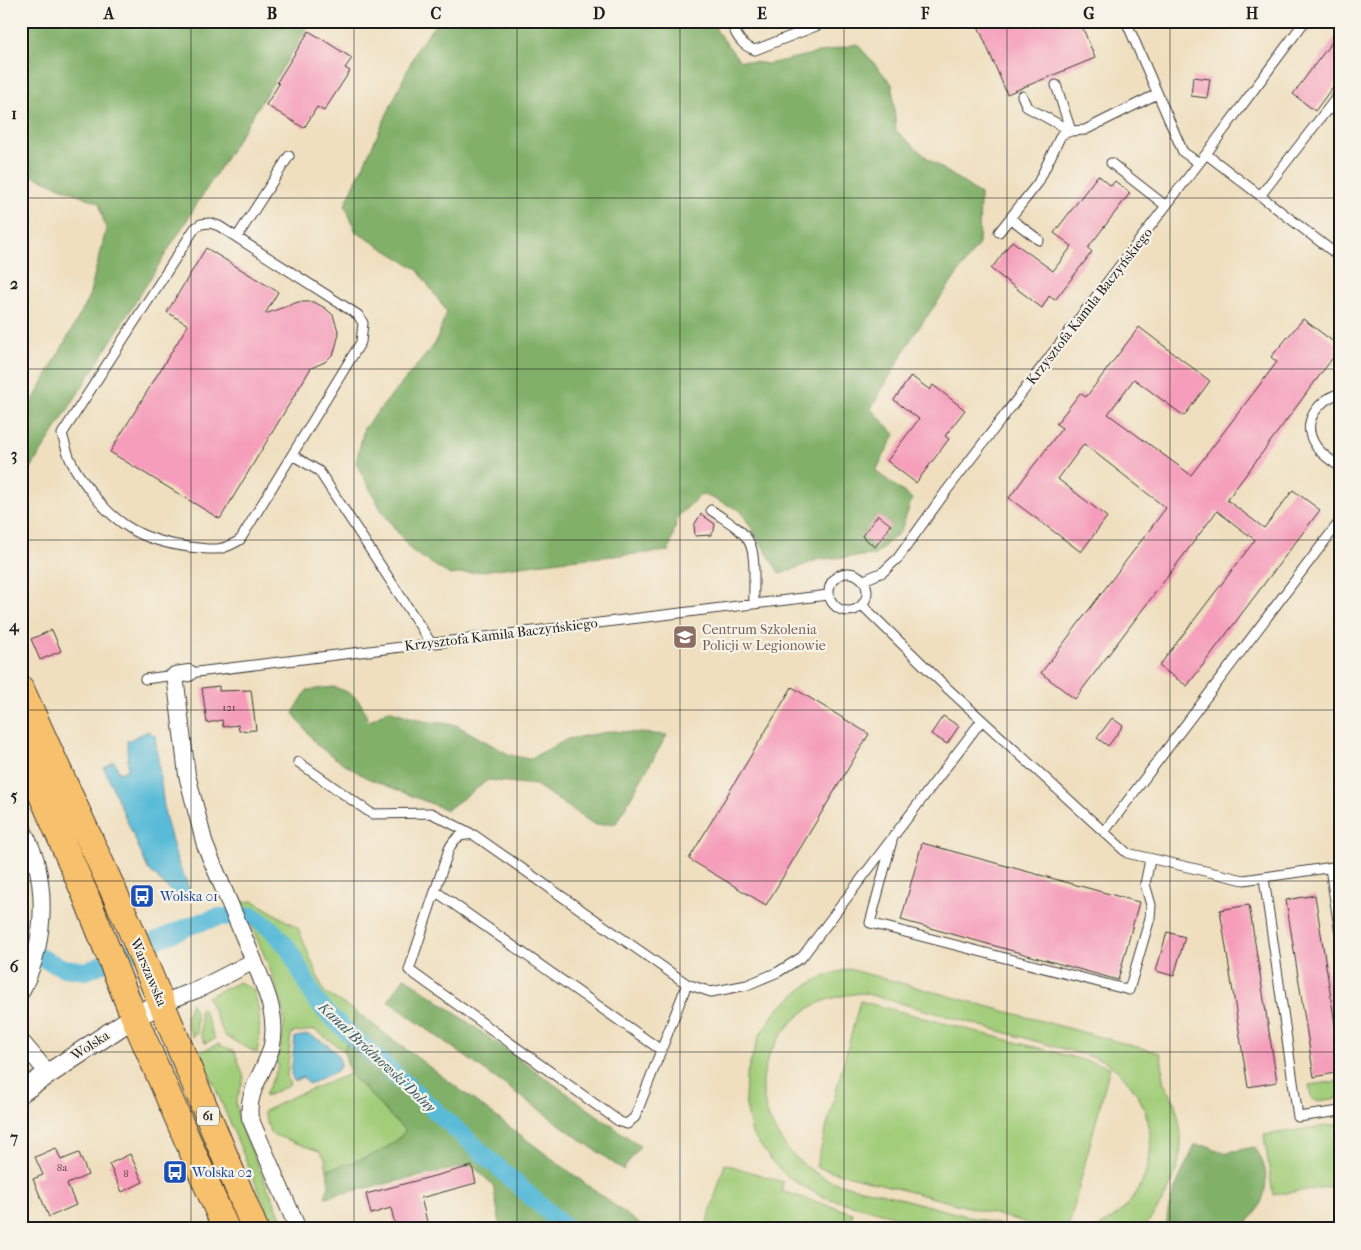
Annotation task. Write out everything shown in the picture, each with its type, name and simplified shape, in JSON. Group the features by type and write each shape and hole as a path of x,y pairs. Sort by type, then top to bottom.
{"main road":[{"name":"Warszawska","path":"21,689 129,925 255,1229"},
{"name":"61","path":"21,747 134,1017 226,1229"}],"street":[{"path":"182,674 187,775 205,845 272,1006 274,1022 272,1047 252,1092 248,1106 250,1118 298,1229"},
{"path":"21,826 35,860 40,884 42,923 30,974 21,992"},
{"path":"162,1003 199,988 254,961"},
{"name":"Wolska","path":"21,1092 134,1017 162,1003"},
{"path":"21,1041 48,1073"}],"lane":[{"path":"730,21 744,47 756,50 828,21"},
{"path":"1126,21 1183,152 1199,163"},
{"name":"Krzysztofa Kamila Baczyńskiego","path":"864,580 883,572 898,558 947,490 1206,154 1305,21"},
{"path":"1056,85 1071,131"},
{"path":"1260,196 1340,93"},
{"path":"999,232 1038,183 1061,136 1071,131 1085,130 1157,94"},
{"path":"1022,96 1027,106 1071,131"},
{"path":"1329,107 1340,115"},
{"path":"1206,154 1340,257"},
{"path":"237,237 289,156"},
{"path":"1111,163 1166,206"},
{"path":"1010,218 1039,240"},
{"path":"201,224 219,226 358,315 364,323 361,342 292,456 240,540 224,550 149,539 114,518 99,502 72,464 62,434 195,228 201,224"},
{"path":"1340,392 1327,397 1319,404 1312,416 1308,430 1314,444 1340,467"},
{"path":"292,456 319,471 432,643"},
{"path":"711,510 740,530 749,540 753,552 754,602"},
{"path":"1104,832 1340,521"},
{"path":"844,573 858,575 864,580 868,593 862,605 845,612 834,606 828,594 832,580 844,573"},
{"name":"Krzysztofa Kamila Baczyńskiego","path":"145,679 828,594"},
{"path":"862,605 982,720 1127,853 1235,879 1264,878 1340,866"},
{"path":"298,762 372,814 431,813 474,835 687,984 711,992 747,985 778,972 802,957 982,720"},
{"path":"474,835 462,834 454,839 409,970 620,1122 627,1124 635,1117 687,984"},
{"path":"893,838 870,922 1129,990 1150,918 1151,905 1145,884 1150,860"},
{"path":"1330,868 1340,934"},
{"path":"1264,878 1298,1117 1340,1111"},
{"path":"435,891 661,1050"}],"green space":[{"path":"21,21 312,21 21,484 21,422 88,300 106,230 99,203 21,171"},
{"path":"438,21 713,21 717,31 739,60 768,64 857,44 892,84 896,131 930,160 980,194 979,244 913,336 871,409 895,434 876,471 912,499 901,531 875,555 820,559 780,574 740,510 702,494 678,516 669,551 568,560 450,575 412,551 383,513 356,463 364,428 435,344 447,312 417,269 356,232 345,205 418,47"},
{"path":"334,687 347,692 357,699 363,708 368,722 388,710 423,721 456,725 510,755 529,759 568,739 613,731 667,735 616,823 595,825 536,785 488,780 447,810 365,777 317,745 293,713 307,690"},
{"path":"254,901 298,928 324,992 356,1012 344,1051 315,1030 291,1033 287,1076 290,1085 264,1097 279,1065 275,1062 281,1044 284,1025 283,1012 274,980 241,902"},
{"path":"849,969 1160,1053 1164,1083 1172,1097 1178,1116 1181,1133 1180,1150 1172,1183 1143,1229 1095,1229 1118,1214 1135,1194 1146,1171 1150,1147 1148,1123 1140,1099 1125,1078 1103,1060 864,993 835,997 812,1007 792,1023 774,1046 766,1065 763,1084 765,1103 771,1122 780,1139 793,1155 808,1168 832,1181 1016,1229 940,1229 823,1197 792,1180 774,1164 752,1134 745,1100 746,1076 759,1036 776,1011 803,988 823,976"},
{"path":"405,977 640,1146 623,1170 388,1001"},
{"path":"239,982 253,989 256,997 260,1020 257,1053 225,1036 207,997"},
{"path":"860,1001 1110,1067 1068,1229 1051,1229 816,1167"},
{"path":"191,1003 196,1015 197,1033 193,1037 187,1020 187,1012"},
{"path":"200,1008 203,1009 215,1039 205,1043 201,1035"},
{"path":"356,1012 646,1229 501,1229 493,1185 472,1165 325,1197 329,1186 327,1170 379,1152 389,1146 405,1131 350,1074 344,1051"},
{"path":"218,1044 235,1052 244,1078 236,1102 239,1122 286,1229 275,1229 200,1052"},
{"path":"350,1074 405,1131 389,1146 370,1156 327,1170 325,1158 319,1151 271,1134 263,1112 294,1096"},
{"path":"1340,1081 1340,1098 1317,1101 1311,1098 1309,1085"},
{"path":"1340,1124 1340,1185 1273,1195 1264,1135"},
{"path":"1195,1145 1209,1146 1224,1153 1254,1147 1261,1157 1266,1179 1262,1202 1249,1221 1239,1229 1168,1229 1168,1210"},
{"path":"725,1164 783,1182 781,1191 853,1213 848,1229 705,1229"}],"water":[{"path":"148,731 155,736 165,815 177,860 192,895 182,902 148,869 104,768 114,761 120,773 128,769 127,741"},
{"path":"308,1035 329,1046 337,1055 341,1065 337,1071 309,1084 303,1077 294,1081 291,1074 295,1037"}],"building":[{"path":"976,21 1080,21 1095,58 1007,94"},
{"path":"309,31 352,58 345,68 350,71 324,111 317,107 304,128 266,105 279,84 277,82"},
{"path":"1340,31 1340,77 1315,111 1293,94"},
{"path":"1193,77 1210,79 1207,98 1191,96"},
{"path":"1098,175 1111,186 1115,181 1130,193 1088,248 1092,252 1055,300 1049,296 1042,308 991,269 1012,241 1053,271 1072,246 1054,233"},
{"path":"206,248 278,292 265,314 298,302 314,302 333,315 339,334 334,353 325,362 311,368 220,519 110,452 188,325 167,312"},
{"path":"1303,319 1338,345 1334,350 1337,352 1227,500 1264,528 1293,490 1320,510 1187,686 1159,666 1255,540 1217,511 1075,699 1041,673 1166,508 1084,444 1058,479 1107,517 1081,552 1009,498 1062,428 1056,424 1080,393 1086,397 1139,327 1210,381 1184,416 1134,379 1108,414 1191,475 1277,362 1271,357"},
{"path":"911,376 930,390 933,385 965,410 945,436 949,439 916,483 887,461 919,419 894,400"},
{"path":"701,514 715,524 711,535 695,536 694,525"},
{"path":"878,515 891,525 875,547 862,536"},
{"path":"52,630 61,651 40,660 31,639"},
{"path":"219,686 219,691 251,690 256,730 239,731 238,725 223,727 222,720 207,723 202,688"},
{"path":"792,687 869,734 766,905 689,859"},
{"path":"943,716 959,726 947,744 931,734"},
{"path":"1112,718 1123,726 1108,746 1097,738"},
{"path":"922,843 1139,902 1118,980 901,920"},
{"path":"1315,895 1340,1056 1340,1072 1314,1077 1286,900"},
{"path":"1249,905 1277,1082 1248,1087 1220,910"},
{"path":"1167,932 1185,937 1174,976 1156,971"},
{"path":"56,1148 61,1160 79,1153 88,1175 67,1184 76,1205 49,1217 33,1179 43,1175 35,1157"},
{"path":"130,1154 143,1182 122,1192 109,1164"},
{"path":"472,1166 476,1183 421,1198 429,1229 396,1229 391,1208 371,1214 366,1194"}],"waterway":[{"name":"Kanał Bródnowski Dolny","path":"21,949 64,968 86,971 192,925 219,917 253,916 271,929 289,949 316,1001 332,1018 567,1229"}],"place":[{"name":"Centrum Szkolenia Policji w Legionowie","path":"685,637"},
{"name":"Wolska 01","path":"142,896"},
{"name":"Wolska 02","path":"175,1172"}]}
